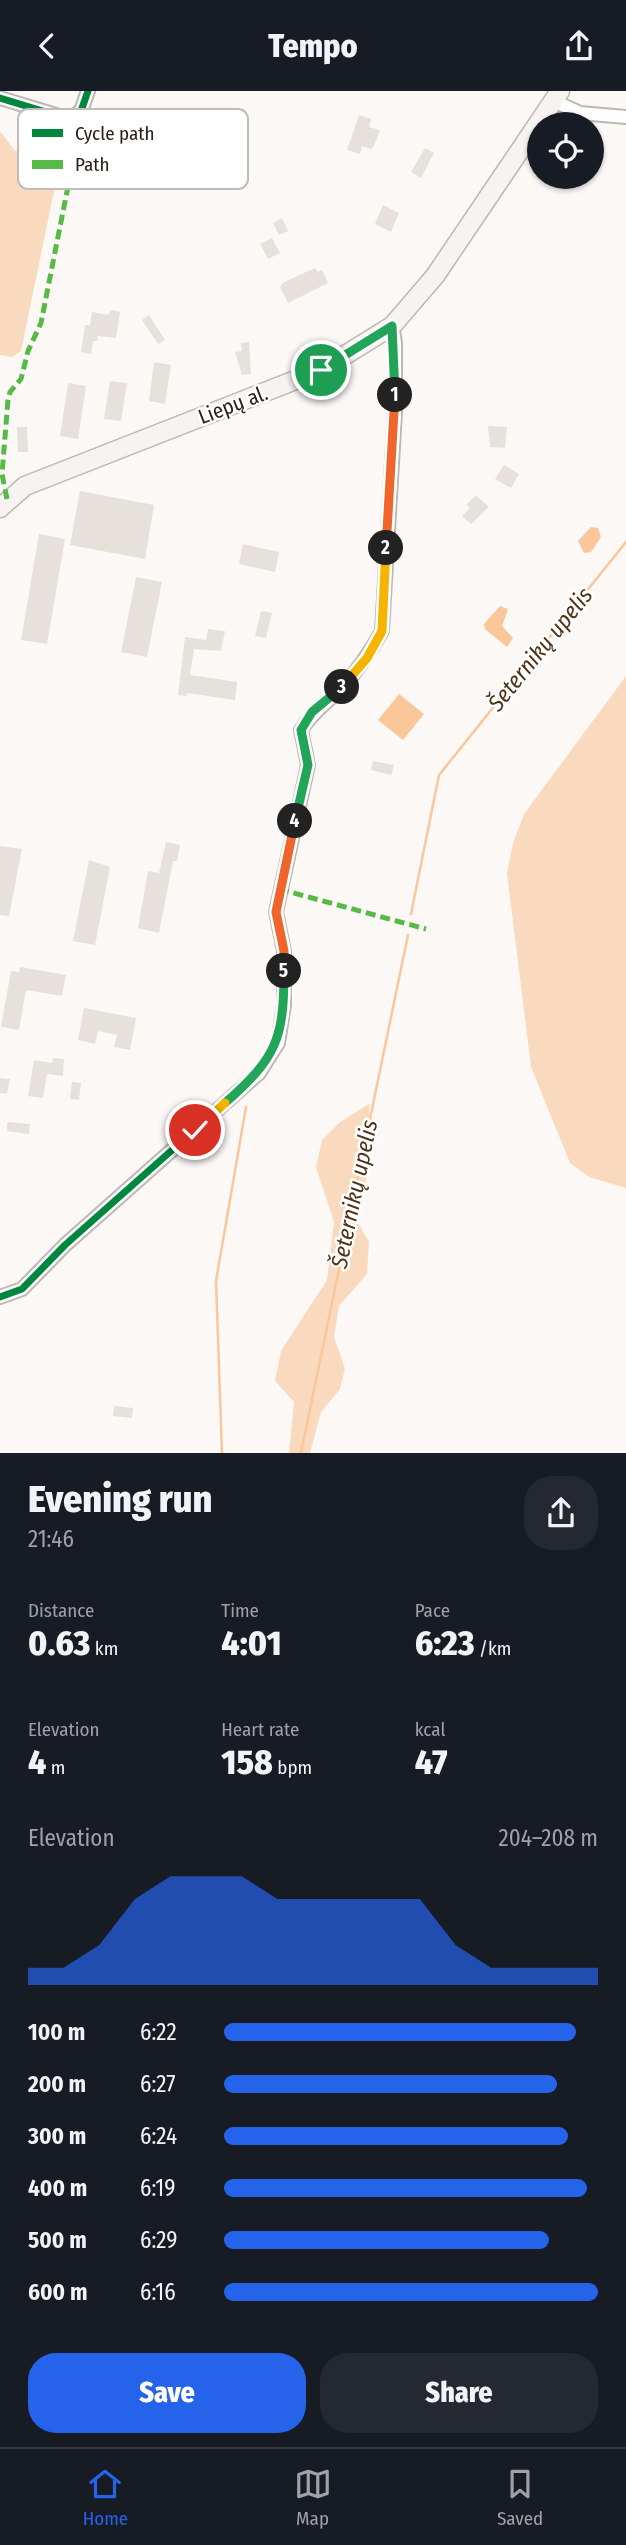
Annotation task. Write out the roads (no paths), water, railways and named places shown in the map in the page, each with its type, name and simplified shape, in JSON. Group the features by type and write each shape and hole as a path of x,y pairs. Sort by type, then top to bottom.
{"main road":[{"name":"Liepų al.","path":"0,508 25,486 321,370 392,326 435,276 557,96"}],"street":[{"path":"82,109 88,91"},
{"path":"557,96 580,113 626,117"},
{"path":"0,98 36,109"},
{"path":"0,1297 22,1289 65,1245 260,1073 278,1043 284,1005 284,951 276,912 308,765 301,730 312,712 341,688 367,658 382,631 395,412 395,343 392,326"}],"waterway":[{"name":"Šeternikų upelis","path":"411,914 439,775 626,542"},
{"name":"Šeternikų upelis","path":"301,1453 408,935"},
{"path":"222,1453 216,1281 246,1107"}]}
